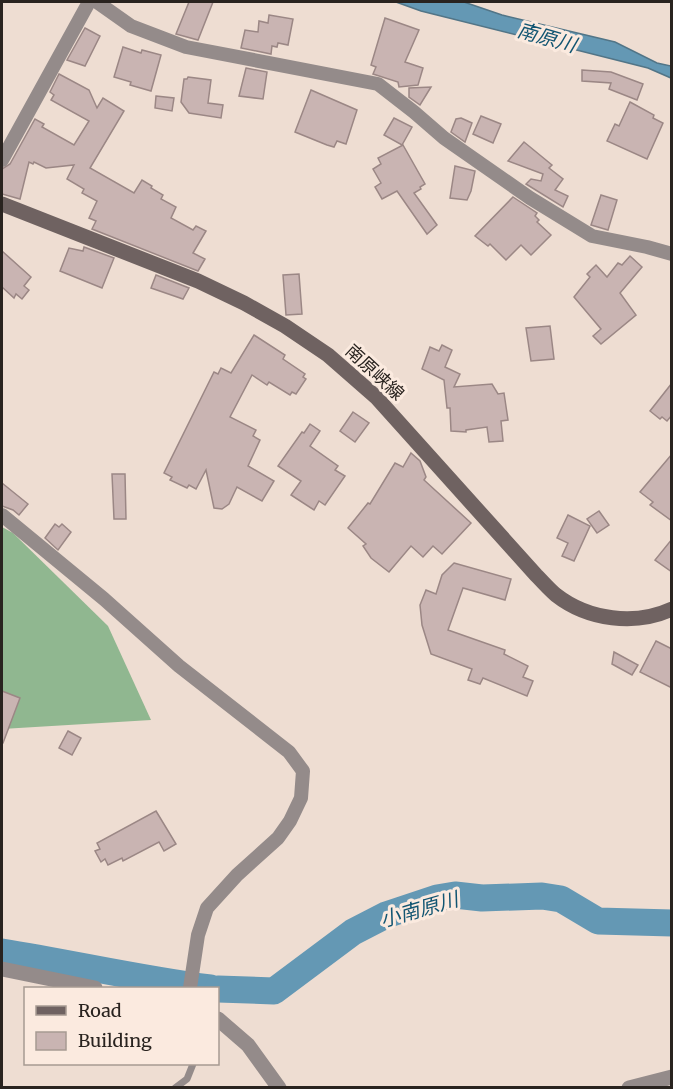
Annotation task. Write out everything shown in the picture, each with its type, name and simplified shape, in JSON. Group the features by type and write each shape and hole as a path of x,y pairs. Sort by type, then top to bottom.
{"main road":[{"name":"南原峡線","path":"2,204 198,281 285,326 328,355 376,397 557,596 582,611 609,618 639,618 672,609"}],"street":[{"path":"2,160 89,2"},
{"path":"97,2 131,26 186,47 378,84 444,138 530,198 592,236 672,254"},
{"path":"2,515 104,598 179,666 289,752 302,768 302,795 290,821 278,838 237,875 207,908 198,936 190,987"},
{"path":"2,969 89,987"},
{"path":"219,1020 248,1045 279,1088"},
{"path":"630,1088 672,1077"}],"lane":[{"path":"175,1088 187,1078 193,1065"}],"green space":[{"path":"2,527 13,533 108,626 151,720 2,729"}],"water":[{"name":"南原川","path":"396,2 464,2 502,15 615,42 657,63 671,66 671,78 648,68 421,11"}],"building":[{"path":"189,2 213,2 198,40 176,34"},
{"path":"269,15 293,19 288,45 278,43 277,47 272,46 271,54 241,48 245,30 258,32 259,21 268,23"},
{"path":"385,18 419,30 405,62 423,68 418,85 399,87 398,82 373,74 376,67 371,65"},
{"path":"85,28 100,36 85,66 67,60"},
{"path":"123,47 141,53 142,50 161,55 151,91 130,85 131,82 114,77"},
{"path":"246,68 267,72 263,99 239,96"},
{"path":"582,70 611,72 643,84 637,100 609,89 611,83 582,81"},
{"path":"59,74 89,90 97,108 103,98 124,111 90,168 134,193 142,180 163,195 161,199 176,207 171,218 193,230 196,226 206,231 193,253 205,259 198,271 92,229 96,221 89,218 97,201 82,193 84,189 67,179 74,165 46,168 29,162 20,199 2,194 2,169 10,164 35,119 44,124 42,127 74,145 89,121 51,100 54,95 50,92"},
{"path":"188,77 211,80 208,103 223,105 221,118 189,113 181,102 184,79"},
{"path":"431,87 420,105 409,97 409,88"},
{"path":"311,90 357,110 346,144 337,141 334,147 295,132"},
{"path":"156,96 174,98 172,111 155,108"},
{"path":"630,102 654,115 653,118 663,123 647,159 607,141 615,124 619,126"},
{"path":"481,116 501,124 493,143 473,134"},
{"path":"394,118 412,127 402,145 384,135"},
{"path":"461,118 472,123 465,142 451,132 456,119"},
{"path":"524,142 552,165 549,168 563,179 555,190 568,196 563,207 526,184 531,179 541,181 543,174 508,161"},
{"path":"403,145 425,184 414,193 437,225 427,234 397,191 382,199 375,187 381,183 373,169 381,164 378,158"},
{"path":"455,166 475,171 467,200 450,198"},
{"path":"601,195 617,200 608,230 591,225"},
{"path":"513,197 537,213 535,216 539,220 537,222 551,235 531,255 521,245 506,260 490,244 488,246 475,236"},
{"path":"84,247 114,258 102,288 60,271 69,248 83,251"},
{"path":"2,251 31,277 24,286 29,290 22,299 16,294 14,298 2,287"},
{"path":"630,256 642,267 620,293 636,315 601,344 593,336 601,329 574,297 590,277 587,274 596,265 607,277 618,263 622,265"},
{"path":"299,274 302,314 286,315 283,275"},
{"path":"156,275 189,288 183,299 151,288"},
{"path":"550,326 554,359 531,361 526,328"},
{"path":"254,335 285,355 283,359 305,374 303,377 306,379 296,394 292,392 290,395 269,382 267,385 252,375 230,417 256,430 253,436 260,440 248,466 274,481 262,501 237,487 229,504 222,509 214,508 206,470 196,489 189,485 187,488 170,480 172,477 164,473 214,372 218,374 221,368 231,373"},
{"path":"442,345 452,350 445,367 460,374 454,387 492,384 498,394 504,393 508,420 501,421 503,441 489,442 487,427 466,430 466,432 451,431 450,408 447,408 444,380 422,369 430,347 439,351"},
{"path":"672,383 672,415 667,421 662,417 660,419 650,411"},
{"path":"353,412 369,423 355,442 340,431"},
{"path":"310,424 320,431 310,446 338,466 335,470 345,476 325,505 319,501 314,510 291,495 301,481 278,466"},
{"path":"411,453 420,461 426,477 424,480 471,523 442,554 433,546 423,557 411,546 389,572 371,558 363,546 366,544 348,528 368,503 370,504 395,463 403,467"},
{"path":"672,454 672,521 650,505 653,502 640,492"},
{"path":"112,474 125,474 126,519 114,519"},
{"path":"2,483 28,504 19,515 2,506"},
{"path":"599,511 609,525 597,533 587,519"},
{"path":"568,515 590,526 574,561 562,556 568,543 557,538"},
{"path":"55,524 59,527 62,524 71,532 58,550 45,538"},
{"path":"672,539 672,572 655,560"},
{"path":"454,563 511,579 505,600 463,588 448,630 505,650 504,654 528,666 523,677 533,681 527,696 483,678 480,684 468,680 472,669 431,654 422,625 420,605 426,590 436,594 442,575"},
{"path":"656,641 672,649 672,688 640,672"},
{"path":"614,652 638,665 632,675 612,664"},
{"path":"2,691 20,698 3,743 2,743"},
{"path":"68,731 81,738 72,755 59,748"},
{"path":"156,811 176,844 164,851 159,842 123,861 122,858 108,865 105,859 101,862 95,851 100,849 97,843"}],"waterway":[{"name":"小南原川","path":"219,989 274,991 353,932 386,915 437,898 455,895 482,898 542,896 561,899 598,921 672,923"},
{"name":"小南原川","path":"2,952 204,987"}]}
